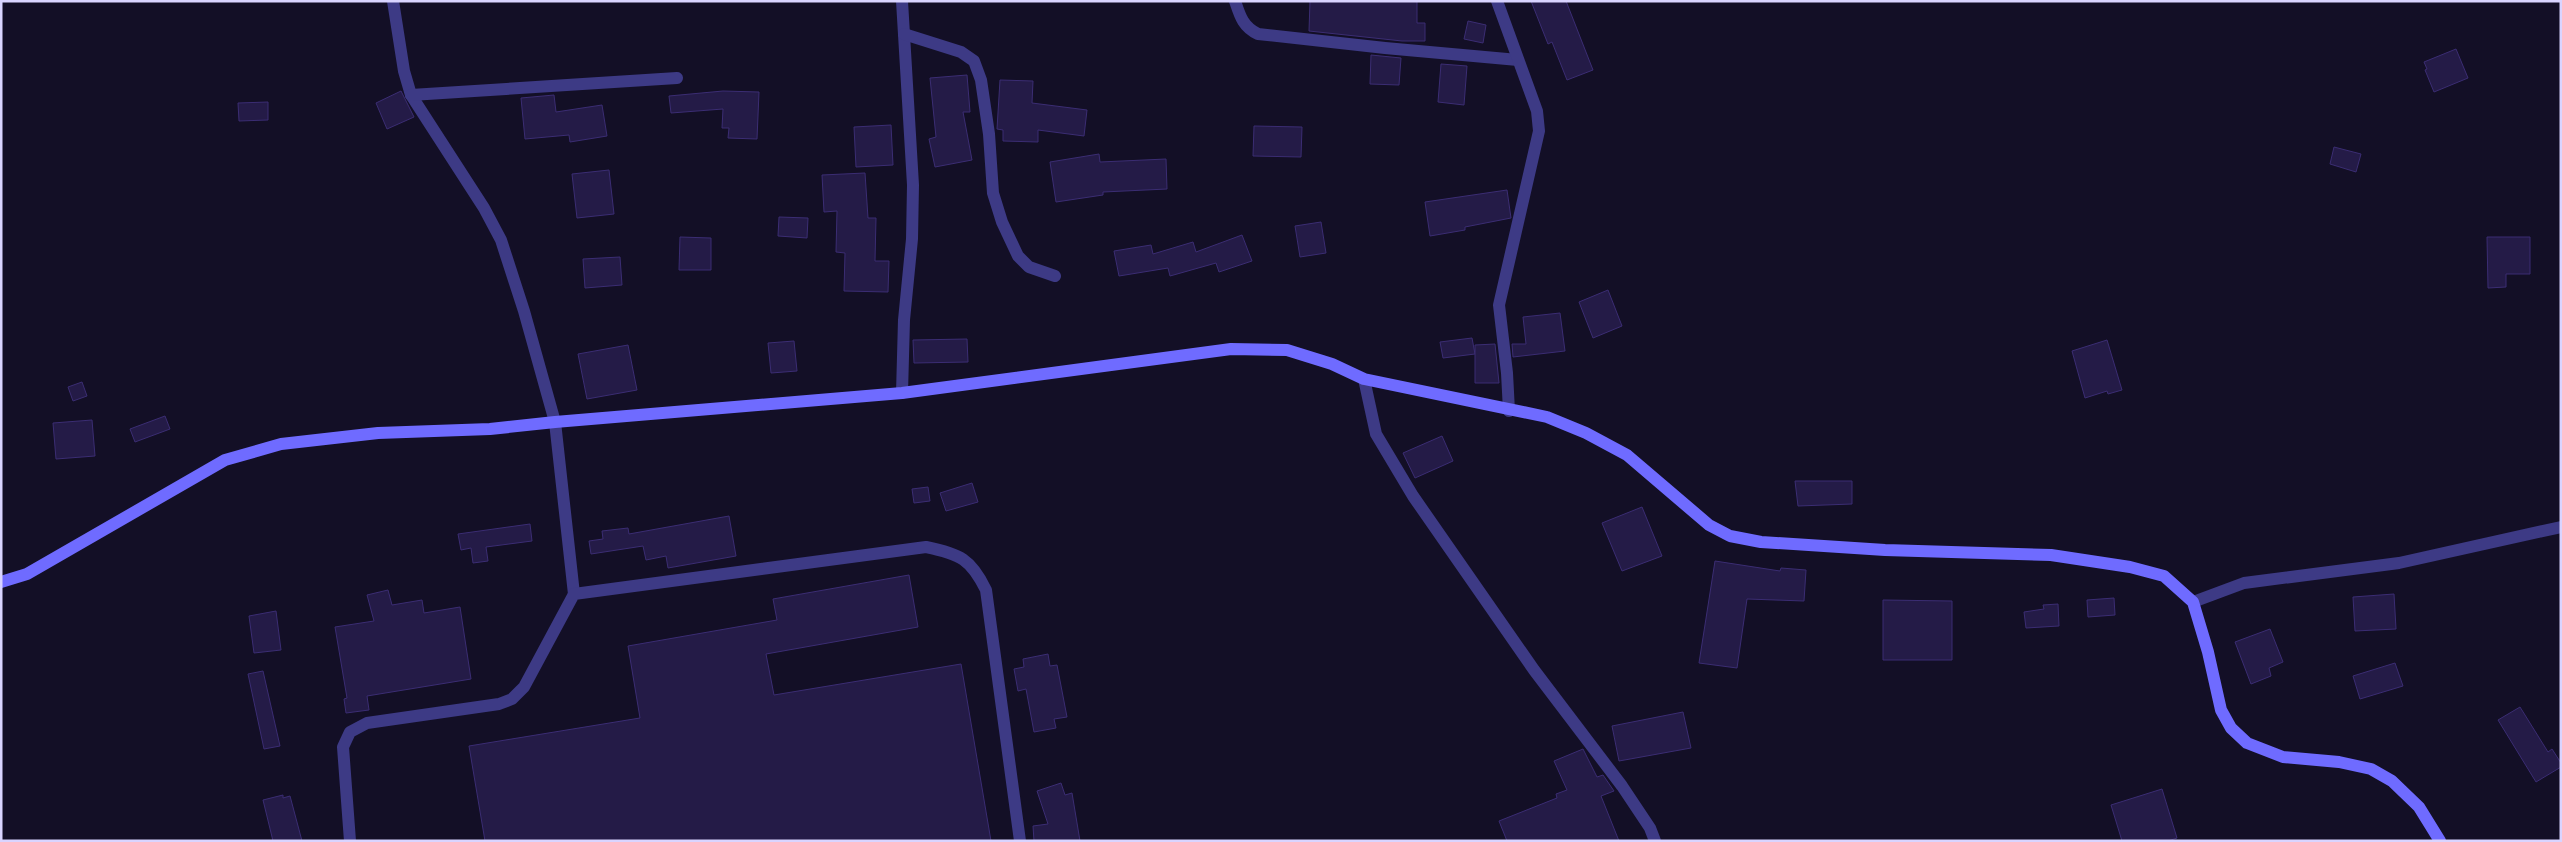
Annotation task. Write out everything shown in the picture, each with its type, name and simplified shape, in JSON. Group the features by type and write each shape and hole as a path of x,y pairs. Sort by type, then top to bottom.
{"main road":[{"path":"1,582 27,574 225,460 281,444 358,435 490,429 902,393 1231,349 1287,350 1332,364 1364,379 1509,411 1547,417 1586,433 1627,456 1710,525 1730,536 1761,542 1885,550 2051,555 2130,567 2164,576 2193,602 2208,652 2220,710 2231,728 2247,743 2283,757 2339,762 2371,769 2392,782 2418,807 2440,841"}],"street":[{"path":"350,841 343,747 350,732 367,723 499,704 512,699 524,687 574,594 555,422 501,240 484,208 411,95 404,71 393,1"},
{"path":"902,1 913,185 912,239 904,320 902,393"},
{"path":"1236,1 1242,21 1249,30 1258,34 1518,60"},
{"path":"1497,1 1537,111 1539,131 1499,305 1507,373 1509,411"},
{"path":"904,34 961,52 974,61 981,80 988,125 993,193 1002,222 1018,256 1029,267 1055,276"},
{"path":"411,95 677,78"},
{"path":"1364,379 1376,434 1413,496 1534,670 1622,786 1650,828 1654,841"},
{"path":"2193,602 2244,583 2399,563 2561,527"},
{"path":"574,594 926,547 952,552 976,569 986,590 1020,841"}],"building":[{"path":"1310,1 1417,1 1417,23 1425,23 1425,41 1402,41 1309,31"},
{"path":"1531,1 1566,1 1593,70 1567,80 1552,42 1548,44"},
{"path":"1468,21 1486,25 1483,43 1464,39"},
{"path":"2456,49 2468,78 2434,92 2425,70 2427,69 2424,62"},
{"path":"1371,55 1401,58 1399,85 1370,84"},
{"path":"1441,64 1467,66 1464,105 1438,102"},
{"path":"967,75 970,112 963,112 972,160 935,167 929,139 936,137 930,78"},
{"path":"1000,80 1033,81 1032,103 1087,110 1084,136 1038,130 1038,142 1003,141 1003,130 997,129"},
{"path":"401,91 414,117 387,129 376,103"},
{"path":"723,91 759,92 757,139 728,138 729,128 722,128 723,109 671,113 669,96"},
{"path":"554,95 556,112 602,105 607,136 570,142 569,135 525,139 521,98"},
{"path":"268,102 268,120 239,121 238,103"},
{"path":"891,125 893,165 856,167 854,127"},
{"path":"1254,126 1302,127 1301,157 1253,156"},
{"path":"2334,147 2361,154 2356,172 2330,164"},
{"path":"1099,154 1100,162 1166,159 1167,189 1103,192 1103,195 1056,202 1050,162"},
{"path":"609,170 614,214 577,218 572,174"},
{"path":"865,173 868,218 876,218 875,261 889,261 888,292 844,291 845,253 836,252 837,211 824,212 822,175"},
{"path":"1507,190 1511,218 1465,227 1465,230 1430,236 1425,202"},
{"path":"779,217 808,218 807,238 778,236"},
{"path":"1321,222 1326,253 1300,257 1295,226"},
{"path":"1242,235 1252,261 1219,272 1216,263 1170,276 1168,268 1119,276 1114,251 1151,245 1153,254 1193,242 1196,252"},
{"path":"680,237 711,238 711,270 679,270"},
{"path":"2487,237 2530,237 2530,274 2506,274 2506,287 2488,288"},
{"path":"620,257 622,285 585,288 583,259"},
{"path":"1608,290 1622,326 1593,338 1579,302"},
{"path":"1560,313 1565,351 1513,357 1512,344 1526,344 1523,317"},
{"path":"1472,338 1475,354 1443,358 1440,342"},
{"path":"967,339 968,362 914,363 913,340"},
{"path":"2107,340 2122,390 2108,394 2107,391 2085,398 2072,351"},
{"path":"794,341 797,371 771,373 768,343"},
{"path":"1495,344 1499,383 1475,383 1475,345"},
{"path":"628,345 637,390 587,399 578,354"},
{"path":"82,382 87,396 73,401 68,387"},
{"path":"165,416 170,429 135,442 130,429"},
{"path":"92,420 95,456 56,459 53,423"},
{"path":"1442,436 1453,461 1415,478 1403,453"},
{"path":"1795,481 1852,481 1852,504 1798,506"},
{"path":"972,483 978,502 946,511 940,493"},
{"path":"928,487 930,501 914,503 912,489"},
{"path":"1642,507 1662,556 1622,571 1602,523"},
{"path":"729,516 736,556 668,568 666,556 646,560 643,546 591,554 589,541 603,539 602,531 628,528 629,534"},
{"path":"530,524 532,541 486,547 488,561 473,563 471,548 461,550 458,534"},
{"path":"1715,561 1780,571 1781,568 1806,570 1804,601 1747,599 1737,668 1699,663"},
{"path":"909,575 918,627 766,654 774,695 961,664 991,841 485,841 469,746 640,718 628,646 777,620 773,599"},
{"path":"388,590 392,605 422,600 424,613 460,607 471,679 367,696 369,710 346,713 344,699 347,698 335,627 374,621 367,595"},
{"path":"2394,594 2396,629 2355,631 2353,597"},
{"path":"2114,598 2115,615 2088,617 2087,600"},
{"path":"1883,600 1952,601 1952,660 1883,660"},
{"path":"2058,604 2059,626 2026,628 2024,612 2044,609 2043,605"},
{"path":"276,611 281,650 254,653 249,616"},
{"path":"2270,629 2283,662 2269,668 2271,676 2251,684 2235,642"},
{"path":"1048,654 1050,666 1057,665 1067,717 1054,719 1056,728 1034,732 1026,689 1018,691 1014,669 1024,667 1023,659"},
{"path":"2395,663 2403,686 2360,699 2353,676"},
{"path":"263,671 280,746 264,749 248,674"},
{"path":"2520,707 2548,752 2552,749 2561,763 2561,767 2536,782 2498,720"},
{"path":"1683,712 1691,748 1619,761 1612,726"},
{"path":"1583,749 1597,777 1603,775 1614,791 1601,796 1619,841 1507,841 1499,821 1557,798 1556,794 1567,790 1554,761"},
{"path":"1061,783 1065,795 1072,793 1080,841 1034,841 1033,826 1048,824 1037,791"},
{"path":"2162,789 2177,838 2168,841 2122,841 2111,805"},
{"path":"283,795 283,798 290,796 302,841 273,841 263,800"}]}
